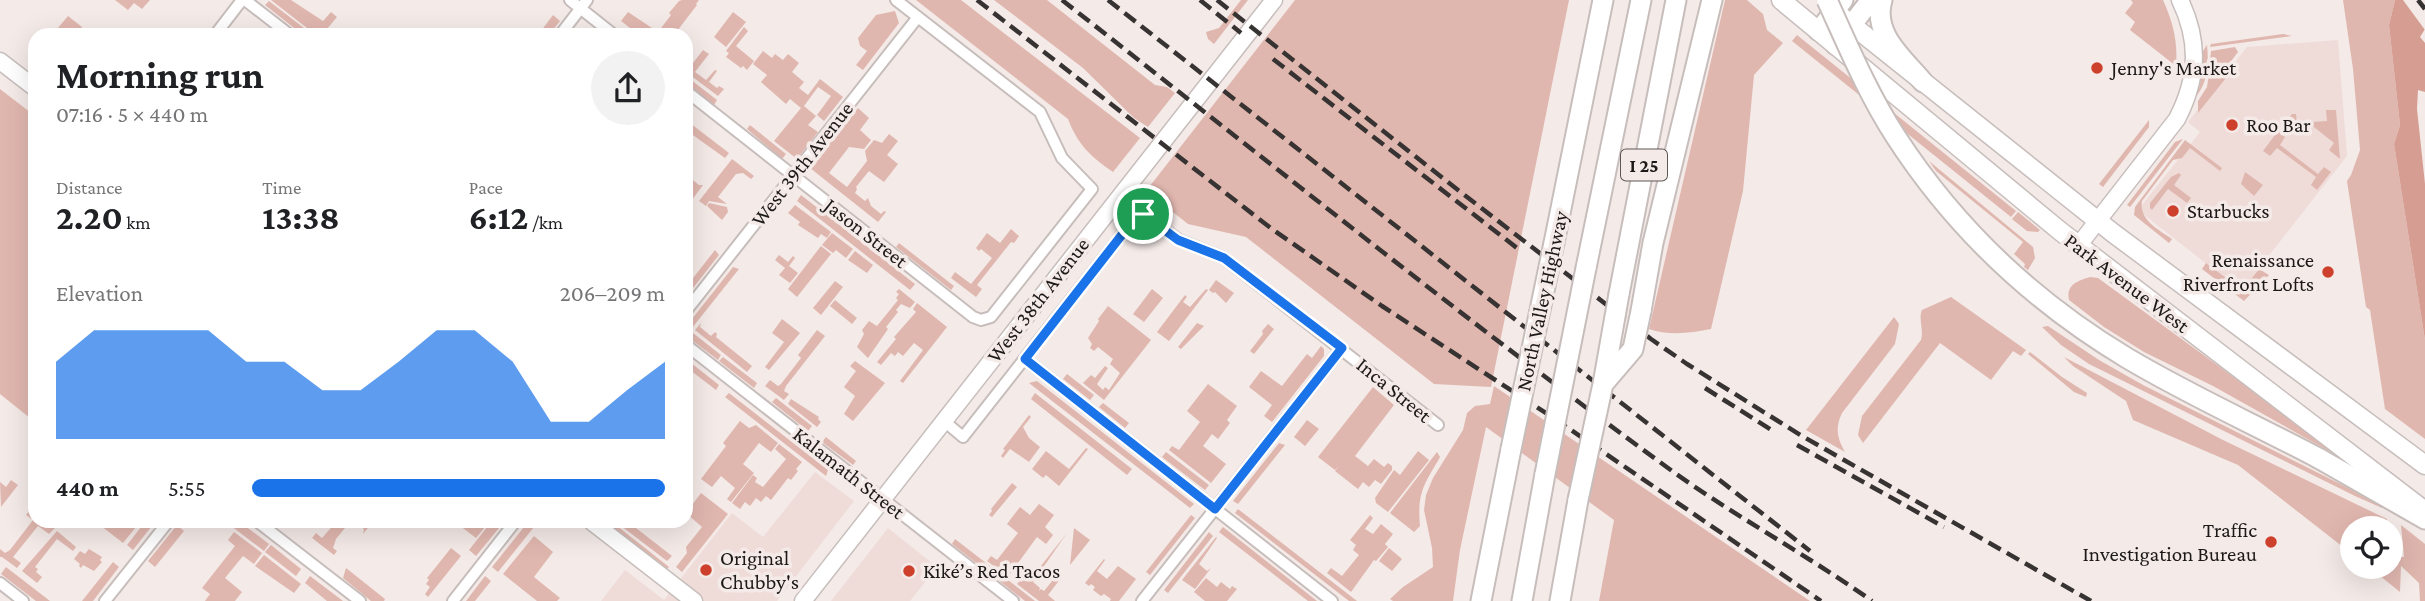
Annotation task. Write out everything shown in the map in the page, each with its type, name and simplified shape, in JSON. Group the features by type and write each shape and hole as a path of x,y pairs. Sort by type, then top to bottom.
{"highway":[{"name":"North Valley Highway","path":"1481,601 1603,0"},
{"path":"1522,601 1545,474 1641,0"},
{"name":"I 25","path":"1560,601 1675,0"},
{"path":"1603,384 1633,348 1653,243 1712,0"},
{"path":"1836,45 1871,0"},
{"path":"1882,0 1880,19 1884,33 1923,82"},
{"path":"1819,31 1831,3"},
{"path":"1831,3 1870,92 1894,135 1942,201 2004,267 2065,317 2129,359 2320,459 2425,519"}],"main road":[{"name":"West 38th Avenue","path":"803,601 1274,0"},
{"name":"Park Avenue West","path":"1781,0 2078,246 2425,512"},
{"path":"2078,246 2177,119 2185,104 2193,72 2194,37 2180,0"},
{"name":"Park Avenue West","path":"1831,3 1852,25 2098,221 2425,465"},
{"path":"0,61 28,83"},
{"path":"600,528 694,601"}],"street":[{"path":"221,28 244,0 281,28"},
{"path":"570,0 584,4 607,28"},
{"path":"896,0 918,17"},
{"path":"565,28 584,4"},
{"name":"Jason Street","path":"693,97 973,317 981,320 994,314 1091,189 1062,158 1040,112 918,17"},
{"name":"West 39th Avenue","path":"693,302 918,17"},
{"name":"West 38th Avenue","path":"944,421 964,437 1135,218 1143,214"},
{"name":"Inca Street","path":"1143,214 1178,240 1224,258 1438,425"},
{"path":"1142,601 1342,348"},
{"name":"Kalamath Street","path":"693,350 1013,601"},
{"path":"1025,359 1332,601"},
{"path":"105,601 163,528"},
{"path":"266,528 360,601"},
{"path":"453,601 510,528"},
{"path":"0,583 23,601"}],"shaded area":[{"path":"115,0 150,0 142,9 134,3 128,10"},
{"path":"271,0 291,0 323,21 331,12 337,17 328,28 307,28"},
{"path":"699,0 679,28 661,28 671,15 669,13 679,1"},
{"path":"916,0 961,0 1140,138 1113,172 1086,150 1068,119"},
{"path":"994,0 1047,0 1155,85 1167,87 1175,93 1148,127 1134,118 1083,68"},
{"path":"1241,0 1248,0 1214,44 1208,39 1206,32 1219,28"},
{"path":"1295,0 1569,0 1491,387 1434,384 1246,237 1188,224 1146,191"},
{"path":"1725,0 1747,0 1763,14 1767,30 1783,43 1754,75 1743,191 1711,329 1664,333 1649,329"},
{"path":"2131,0 2163,0 2174,32 2176,66 2130,30 2135,22 2125,13 2133,3"},
{"path":"2343,0 2395,0 2389,25 2400,125 2394,144 2425,340 2425,439 2385,409 2347,181 2360,150 2353,69"},
{"path":"2395,0 2425,0 2425,29 2420,37 2425,43 2425,92 2418,90 2417,109 2425,184 2425,340 2394,144 2400,125 2389,25"},
{"path":"269,1 304,28 294,28 265,5"},
{"path":"895,11 899,23 863,70 856,65 867,51 860,46 858,38 876,15"},
{"path":"628,12 652,28 630,28 621,21"},
{"path":"733,12 746,22 726,47 714,37"},
{"path":"553,15 560,21 554,28 543,28"},
{"path":"68,16 82,27 81,28 58,28"},
{"path":"744,27 748,31 736,46 754,61 747,70 726,57 729,53 726,51"},
{"path":"2283,34 2292,36 2210,47 2211,44"},
{"path":"1797,35 2016,211 2011,217 1792,41"},
{"path":"2338,40 2347,156 2241,291 2138,210 2200,132 2188,122 2247,47"},
{"path":"2207,45 2206,74 2194,99 2200,85 2203,51"},
{"path":"2235,47 2238,52 2223,72 2210,62 2211,51"},
{"path":"703,50 709,54 695,72 706,80 717,71 709,82 724,89 718,96 693,77 693,63"},
{"path":"763,51 772,58 775,54 783,60 788,54 799,63 792,72 804,82 799,88 808,95 820,79 843,97 824,121 817,115 831,96 818,87 804,106 816,116 808,125 818,132 797,159 774,141 801,108 790,99 786,104 761,82 767,75 753,64"},
{"path":"2210,66 2226,78 2198,113 2198,101 2207,87"},
{"path":"693,81 717,100 714,105 693,88"},
{"path":"0,89 28,111 28,416 0,394"},
{"path":"858,108 869,118 860,130 871,140 864,149 849,147 829,173 847,187 867,161 865,151 874,140 882,143 889,134 898,141 887,155 898,164 884,182 869,171 856,187 855,193 865,201 868,198 871,206 881,214 886,212 878,222 810,168"},
{"path":"2326,110 2336,110 2340,159 2329,150 2334,143 2309,123 2302,131 2287,120 2292,114 2296,114 2297,123 2327,121"},
{"path":"2149,120 2149,127 2103,187 2099,184"},
{"path":"693,125 729,153 725,158 693,135"},
{"path":"750,125 786,154 782,159 747,129"},
{"path":"2278,131 2285,137 2280,145 2318,174 2324,167 2331,172 2317,190 2311,185 2316,177 2277,148 2270,156 2263,151"},
{"path":"2183,139 2130,207 2127,205 2175,142"},
{"path":"2185,140 2222,168 2220,171 2190,148 2182,158 2173,160 2142,201 2146,219 2172,239 2169,243 2134,215 2135,207"},
{"path":"732,159 754,176 751,179 743,173 736,174 718,197 727,204 709,201 706,206 699,201"},
{"path":"1929,161 2033,247 2035,258 2028,270 2014,254 2023,242 1936,171"},
{"path":"2245,172 2263,185 2254,196 2241,184"},
{"path":"2179,173 2181,175 2174,185 2191,198 2187,203 2168,189 2152,210 2150,203 2171,177"},
{"path":"693,180 703,185 693,199"},
{"path":"801,195 915,284 910,290 797,201"},
{"path":"709,203 727,207 728,212 722,220 707,206"},
{"path":"795,205 831,232 827,238 821,234 818,238 798,225 800,222 788,213"},
{"path":"2018,212 2040,230 2027,231 2012,219"},
{"path":"1011,229 1019,236 1014,243 1011,242 977,285 982,289 976,297 951,278 955,272 971,284 992,258 976,248 987,233 1000,243"},
{"path":"832,233 853,249 846,258 836,250 833,253 822,245"},
{"path":"899,243 954,286 951,290 896,247"},
{"path":"821,246 831,254 797,297 788,289"},
{"path":"715,250 719,255 693,288 693,278"},
{"path":"855,251 873,265 867,273 848,260"},
{"path":"779,255 788,262 793,256 795,258 789,266 798,273 790,283 779,275 785,268 775,260"},
{"path":"2206,263 2242,290 2259,269 2269,275 2244,301 2202,269"},
{"path":"733,267 739,269 693,327 693,318"},
{"path":"2090,277 2098,278 2354,465 2213,386 2144,352 2104,327 2069,300 2071,287"},
{"path":"1216,280 1234,293 1226,303 1209,290"},
{"path":"835,281 843,287 821,315 813,308"},
{"path":"899,289 915,302 910,308 901,304 868,358 857,347 864,334 862,330 869,321 877,326 898,300 896,298 899,294 896,292"},
{"path":"1152,289 1163,298 1144,322 1133,314"},
{"path":"1206,289 1208,290 1169,341 1157,332 1185,295 1187,297 1183,302 1190,307"},
{"path":"1951,297 2026,350 2021,356 2013,351 1991,380 1940,343 1863,443 1858,435 1862,416 1921,340 1922,310"},
{"path":"835,300 857,318 852,324 830,306"},
{"path":"917,303 947,327 903,383 900,381 923,350 914,343 903,356 898,352 895,356 891,353 881,365 877,362 916,312 913,309"},
{"path":"1108,306 1151,340 1104,400 1083,383 1091,375 1095,378 1105,366 1108,368 1097,384 1103,390 1105,387 1109,390 1120,373 1110,364 1113,359 1098,347 1094,351 1090,348 1092,344 1088,338"},
{"path":"1894,317 1899,324 1895,344 1842,413 1838,423 1840,442 1845,452 1806,430"},
{"path":"782,319 800,333 769,370 765,367 784,342 772,333"},
{"path":"701,323 700,327 711,336 715,332 716,337 752,366 747,372 695,330"},
{"path":"1197,323 1204,326 1181,349 1178,347"},
{"path":"1268,324 1274,329 1254,354 1250,351"},
{"path":"2048,326 2143,385 2382,505 2382,508 2089,364 2061,345 2042,327"},
{"path":"817,330 825,336 786,386 784,391 789,394 784,400 765,386 770,380 778,386 781,384 801,358 798,355"},
{"path":"693,333 721,355 718,360 693,341"},
{"path":"1321,346 1324,356 1272,422 1264,416 1272,405 1249,387 1261,371 1282,386 1307,354 1312,358"},
{"path":"2030,352 2087,393 2086,397 2074,392 2028,354"},
{"path":"723,357 757,383 754,388 719,361"},
{"path":"2064,357 2223,440 2381,516 2340,516 2340,545 2238,465 2133,420 2126,401 2073,366"},
{"path":"855,361 885,383 853,421 844,414 855,396 844,387 856,371 850,366"},
{"path":"693,365 719,385 716,390 693,372"},
{"path":"1067,374 1094,395 1090,400 1063,379"},
{"path":"1037,381 1194,504 1190,508 1029,383"},
{"path":"1208,384 1237,406 1227,420 1230,423 1218,439 1212,434 1203,446 1226,464 1211,483 1169,450 1172,446 1179,450 1200,422 1187,411"},
{"path":"1494,386 1810,601 1599,601 1614,520 1486,427 1460,550 1453,601 1390,599 1433,567 1424,510 1426,495 1433,478 1463,430 1467,413 1475,406 1490,404"},
{"path":"1373,387 1394,405 1355,456 1368,466 1374,459 1384,467 1388,463 1392,470 1381,484 1375,480 1369,487 1363,482 1358,489 1335,471 1339,466 1335,470 1318,457"},
{"path":"729,393 828,470 826,476 725,397"},
{"path":"1035,393 1132,469 1127,475 1031,399"},
{"path":"776,398 812,426 808,431 772,402"},
{"path":"791,399 819,417 821,422 817,427 788,404"},
{"path":"1103,403 1129,423 1125,428 1099,407"},
{"path":"1029,415 1031,417 1023,427 1029,438 1040,447 1029,462 1010,449 1003,458 1003,449"},
{"path":"1307,420 1319,429 1305,446 1294,437"},
{"path":"740,421 749,428 756,425 778,443 771,452 759,443 743,464 754,473 731,502 727,499 735,488 721,476 712,487 701,479 726,446 723,443"},
{"path":"826,437 856,461 853,465 822,442"},
{"path":"1279,443 1285,445 1238,504 1233,501"},
{"path":"779,444 802,462 796,469 798,471 791,480 788,478 771,500 766,496 761,502 756,498 750,506 745,502 740,509 732,503 753,475 757,478 755,482 763,487 786,459 775,449"},
{"path":"1086,448 1088,449 1059,486 1046,475 1043,478 1032,469 1046,451 1069,469"},
{"path":"1418,451 1429,460 1388,512 1376,503 1375,498 1394,470 1400,475"},
{"path":"1166,452 1209,485 1205,490 1162,457"},
{"path":"1437,452 1440,457 1423,489 1420,526 1414,532 1390,513"},
{"path":"815,472 854,501 777,601 601,601 625,570 664,600 732,513 763,537"},
{"path":"11,480 18,485 1,507 0,482 6,487"},
{"path":"1012,483 1017,487 992,517 989,515 991,509"},
{"path":"701,493 728,514 682,572 676,567 687,553 686,547 702,527 693,519 693,504"},
{"path":"1039,504 1054,515 1045,527 1053,535 1046,544 1037,537 1010,574 1008,572 1006,575 987,561 991,556 997,560 1018,533 1007,524 1020,507 1030,515"},
{"path":"1238,509 1357,601 1349,601 1235,513"},
{"path":"1191,515 1195,518 1150,575 1146,572"},
{"path":"1370,515 1373,518 1365,529 1373,534 1381,524 1393,534 1385,544 1388,547 1374,560 1351,592 1327,573 1331,568 1342,576 1359,555 1353,550 1356,545 1350,540"},
{"path":"28,527 36,528 13,557 21,563 17,568 0,557 0,549 5,553"},
{"path":"1223,527 1317,601 1308,601 1219,532"},
{"path":"2403,527 2425,544 2425,601 2420,601 2419,583 2403,568"},
{"path":"41,528 55,528 49,534"},
{"path":"104,528 135,528 123,543"},
{"path":"140,528 150,528 133,550 127,545"},
{"path":"175,528 184,531 155,567 148,561"},
{"path":"234,528 248,528 269,544 264,551"},
{"path":"331,528 345,528 336,539 333,548 337,551 334,555 312,538 316,533 322,538"},
{"path":"463,528 484,528 476,538"},
{"path":"486,528 499,528 476,556 469,550"},
{"path":"523,528 533,528 498,572 492,567"},
{"path":"614,528 620,528 669,567 667,569"},
{"path":"624,528 636,528 672,556 667,561"},
{"path":"888,528 937,567 910,601 831,601"},
{"path":"1074,528 1090,540 1070,565"},
{"path":"57,531 76,547 73,551 57,539 35,567 42,577 37,583 22,571"},
{"path":"234,532 262,553 254,564 243,556 225,578 242,592 235,601 205,601 210,594 202,588 235,546 228,540"},
{"path":"1209,532 1213,536 1168,593 1164,590"},
{"path":"1067,533 1033,582 1040,588 1039,591 1044,591 1057,575 1061,578 1048,595 1055,601 1039,601 1017,584 1023,577 1029,581"},
{"path":"534,536 553,552 534,577 560,598 557,601 537,601 503,574"},
{"path":"1216,537 1199,564 1207,571 1211,568 1195,589 1182,580"},
{"path":"955,539 1035,601 1025,601 952,544"},
{"path":"271,545 301,569 296,576 265,552"},
{"path":"451,548 461,556 428,597 425,594 430,587 426,584 429,580 427,578"},
{"path":"1389,548 1402,559 1392,571 1379,561"},
{"path":"89,549 102,557 102,562 94,571 83,565 81,568 74,559 80,551 85,554"},
{"path":"264,555 301,584 294,593 255,566"},
{"path":"1104,559 1097,571 1107,579 1118,566 1136,579 1119,601 1110,601 1104,594 1101,596 1093,590 1095,587 1091,584 1089,586 1085,583"},
{"path":"113,562 119,567 93,601 82,601"},
{"path":"6,567 50,601 36,601 1,574"},
{"path":"346,568 385,599 384,601 371,601 343,578"},
{"path":"310,576 343,601 327,601 305,583"},
{"path":"485,576 491,581 475,601 466,601"},
{"path":"1206,578 1217,587 1221,582 1230,589 1232,586 1237,589 1227,601 1205,601 1194,592"},
{"path":"2384,579 2400,579 2400,592"}],"pier":[{"path":"2403,0 2425,0 2425,30"}],"railway":[{"path":"977,0 1272,229 1821,601"},
{"path":"1062,0 1591,411 1693,486 1872,601"},
{"path":"1108,0 1810,551"},
{"path":"1200,0 1241,33"},
{"path":"1217,0 1458,190 1687,364 1802,436 2091,601"},
{"path":"2418,0 2425,9"},
{"path":"1273,59 1517,248"},
{"path":"1705,388 1773,431"},
{"path":"1797,445 1944,527"}],"place":[{"name":"Jenny's Market","path":"2097,68"},
{"name":"Roo Bar","path":"2232,125"},
{"name":"Starbucks","path":"2173,211"},
{"name":"Renaissance Riverfront Lofts","path":"2328,272"},
{"name":"Traffic Investigation Bureau","path":"2271,542"},
{"name":"Original Chubby's","path":"706,570"},
{"name":"Kiké’s Red Tacos","path":"909,571"}],"route":[{"path":"1143,214 1178,240 1224,258 1342,348 1215,509 1025,359 1135,218 1143,214"}]}
